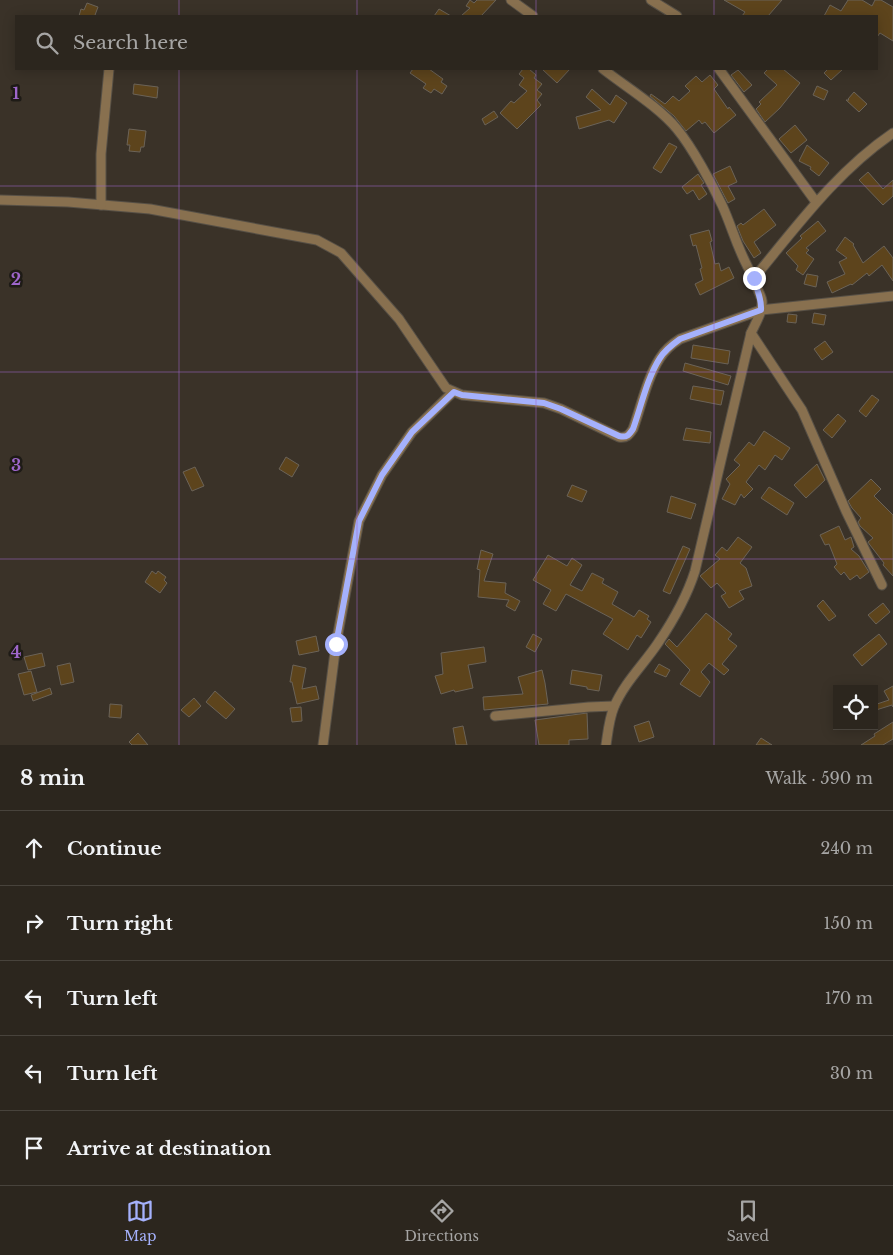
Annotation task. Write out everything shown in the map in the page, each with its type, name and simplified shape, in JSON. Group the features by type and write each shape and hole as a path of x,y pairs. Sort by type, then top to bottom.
{"street":[{"path":"511,0 532,15"},
{"path":"651,0 675,15"},
{"path":"101,205 101,154 109,70"},
{"path":"604,70 650,104 677,129 722,204 762,301 761,310 752,333 720,470 689,590 658,642 614,706 608,725 606,745"},
{"path":"720,70 816,202"},
{"path":"754,278 816,202 842,174 893,133"},
{"path":"0,200 68,202 150,209 306,237 341,253 399,319 446,388 462,395 544,403 625,437 633,429 660,358 680,339 761,310 893,296"},
{"path":"752,333 802,410 846,511 882,585"},
{"path":"323,745 336,644 359,521 382,475 412,432 454,392"},
{"path":"495,716 614,706"}],"building":[{"path":"470,0 474,3 477,0 496,0 482,15 462,15 470,8 466,6"},
{"path":"724,0 782,0 769,15 743,15 745,12"},
{"path":"848,0 862,0 872,6 875,0 881,0 893,7 893,41 880,33 878,36 878,15 825,15 830,5 841,11"},
{"path":"87,3 98,7 95,15 79,15 81,9 84,10"},
{"path":"439,9 449,15 435,15"},
{"path":"412,70 430,70 443,79 441,82 447,86 442,94 434,89 431,93 423,88 426,84 410,73"},
{"path":"522,70 530,70 536,75 534,78 542,84 537,90 542,94 537,100 541,105 517,129 500,113 511,101 514,103 527,91 519,85 524,78 519,74"},
{"path":"543,70 569,70 557,83"},
{"path":"738,70 752,85 744,92 731,75"},
{"path":"767,70 784,70 800,83 780,108 765,122 756,109 761,104 759,102 777,85 764,73"},
{"path":"827,70 842,70 831,80 824,73"},
{"path":"710,75 718,85 714,89 728,109 729,107 736,115 714,133 705,122 702,124 699,120 686,131 674,116 650,96 651,94 665,104 673,96 679,101 690,91 685,86 696,76 702,82"},
{"path":"134,84 158,87 157,98 133,94"},
{"path":"817,86 828,91 824,100 813,95"},
{"path":"592,89 610,105 616,95 627,103 614,123 609,120 579,129 576,117 601,110 586,97"},
{"path":"854,92 867,104 859,112 846,100 849,100"},
{"path":"494,111 498,117 485,125 482,119"},
{"path":"795,125 807,140 791,153 779,139"},
{"path":"129,129 146,131 144,147 141,147 140,152 129,151 130,145 127,145"},
{"path":"669,143 677,147 661,173 653,168"},
{"path":"807,145 829,163 819,176 810,169 811,167 799,161"},
{"path":"730,166 737,182 728,186 735,199 728,203 713,174"},
{"path":"868,172 883,189 893,180 893,196 883,205 859,180"},
{"path":"698,174 704,183 701,185 707,194 699,200 693,190 687,194 682,187"},
{"path":"764,209 776,225 754,242 761,253 754,258 743,241 737,226 741,223 743,225"},
{"path":"818,221 826,231 806,248 809,250 806,253 814,259 803,275 796,270 798,266 786,253 802,238 800,236"},
{"path":"709,230 715,264 719,263 721,271 729,267 734,278 700,295 695,284 703,280 700,269 702,268 696,245 693,246 690,235"},
{"path":"845,237 854,244 863,263 884,246 893,258 893,281 882,265 869,276 867,273 852,285 832,293 827,282 845,274 839,262 847,258 836,250"},
{"path":"807,274 818,276 816,287 804,284"},
{"path":"814,313 826,315 824,325 812,323"},
{"path":"788,314 797,315 796,323 787,322"},
{"path":"825,341 833,352 822,360 814,349"},
{"path":"693,345 730,351 728,364 691,358"},
{"path":"685,363 731,376 728,385 683,371"},
{"path":"693,386 724,391 721,405 690,399"},
{"path":"872,395 879,400 866,417 859,411"},
{"path":"838,414 846,421 832,438 823,430"},
{"path":"686,428 711,432 710,443 683,440"},
{"path":"764,431 790,448 782,460 775,455 765,470 759,465 746,482 753,489 744,498 741,494 735,505 722,499 730,484 726,479 740,465 734,460 749,442 754,446"},
{"path":"286,457 299,465 292,477 279,469"},
{"path":"817,464 825,480 806,498 794,485"},
{"path":"195,467 204,486 192,491 183,472"},
{"path":"871,479 881,489 874,496 893,515 893,576 883,565 884,563 868,542 873,538 860,526 858,522 861,518 848,501"},
{"path":"572,485 587,491 582,502 567,496"},
{"path":"769,487 794,503 787,515 761,498"},
{"path":"671,496 696,504 691,519 667,512"},
{"path":"839,526 845,540 851,537 854,547 851,549 859,556 869,572 860,579 857,575 850,580 844,572 841,575 834,567 837,564 829,544 825,545 820,535"},
{"path":"738,537 752,547 740,563 746,568 752,586 739,591 744,599 729,608 721,596 726,593 717,583 711,588 700,576 720,559 715,555 722,547 727,551"},
{"path":"683,546 690,549 670,594 663,591"},
{"path":"481,550 493,554 484,581 506,583 505,593 520,601 515,611 506,606 509,600 478,597 480,570 477,569"},
{"path":"548,555 567,566 572,558 582,565 570,585 582,591 592,573 604,579 602,583 618,592 612,604 634,617 639,610 649,616 647,619 651,622 641,638 637,635 628,650 603,634 613,619 566,594 556,611 543,604 551,590 533,580"},
{"path":"152,571 156,574 158,571 166,577 164,580 167,583 160,593 145,582"},
{"path":"823,600 836,616 829,621 817,606"},
{"path":"883,603 890,612 876,624 868,615"},
{"path":"706,613 732,634 728,639 737,646 722,664 729,670 724,675 709,663 701,672 710,682 700,697 680,684 690,670 665,644 669,639 677,647"},
{"path":"533,634 542,639 535,652 526,647"},
{"path":"879,634 887,644 862,666 853,655"},
{"path":"316,636 319,651 299,655 296,641"},
{"path":"484,647 486,662 468,665 473,688 455,692 454,690 441,694 435,676 443,674 441,653"},
{"path":"42,653 45,666 28,670 24,657"},
{"path":"70,663 74,682 61,685 57,666"},
{"path":"659,664 670,670 666,677 654,672"},
{"path":"293,665 306,668 302,689 316,686 319,699 297,704 292,682 290,682"},
{"path":"542,670 548,704 484,710 483,697 523,694 518,677"},
{"path":"572,670 602,675 599,691 570,684"},
{"path":"31,671 37,692 24,695 18,674"},
{"path":"893,686 893,707 892,705 878,709 878,704 889,700 884,691"},
{"path":"50,688 52,694 33,701 31,695"},
{"path":"215,691 235,709 226,719 206,702"},
{"path":"194,698 201,706 189,717 181,710"},
{"path":"110,704 122,705 121,718 109,717"},
{"path":"301,707 302,721 292,722 290,708"},
{"path":"587,713 588,739 569,740 569,745 539,745 535,720"},
{"path":"649,721 654,737 639,742 634,726"},
{"path":"893,722 893,739 883,745 861,745 875,736 874,734"},
{"path":"463,726 467,745 456,745 453,728"},
{"path":"138,733 148,745 132,745 129,742"},
{"path":"761,738 772,745 756,745"}],"route":[{"path":"336,644 359,521 382,475 412,432 454,392 462,395 544,403 625,437 633,429 654,370 660,358 669,348 680,339 761,310 762,301 755,286 754,278"}]}
